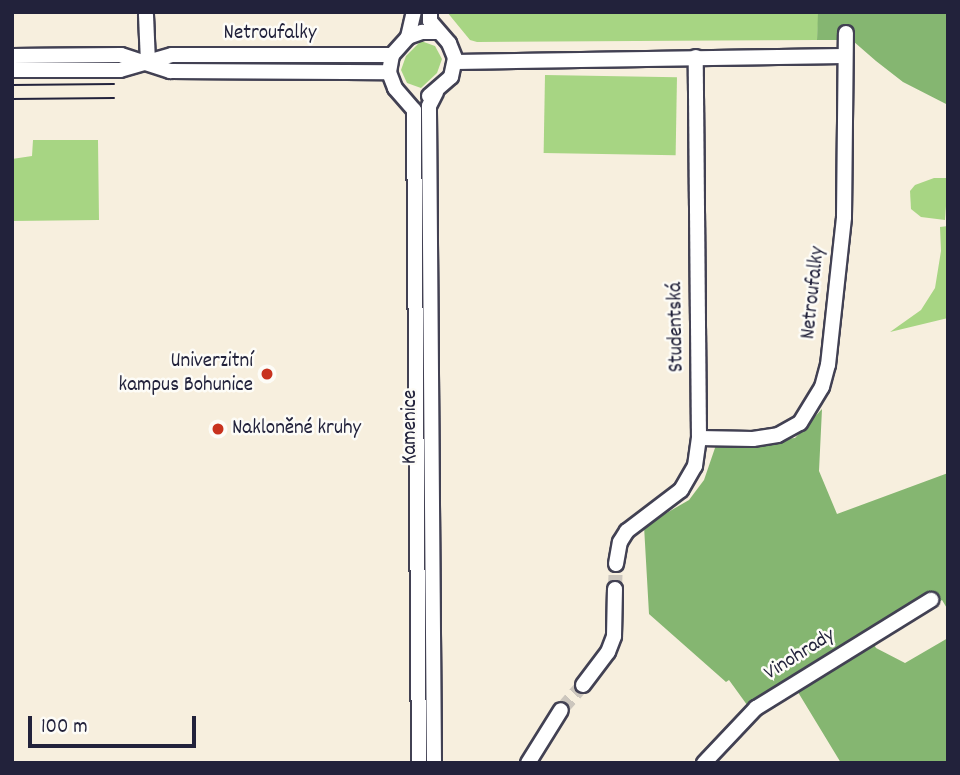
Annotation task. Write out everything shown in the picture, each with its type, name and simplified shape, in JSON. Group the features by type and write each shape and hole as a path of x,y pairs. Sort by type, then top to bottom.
{"street":[{"path":"390,72 392,55 408,37 414,12"},
{"path":"429,12 430,21 437,32 452,47 455,62 844,56"},
{"path":"146,15 148,62"},
{"path":"408,37 437,32"},
{"name":"Netroufalky","path":"699,438 753,439 778,435 800,423 822,387 828,365 844,216 846,33"},
{"name":"Netroufalky","path":"12,56 121,54 170,71 390,72"},
{"name":"Netroufalky","path":"12,70 120,70 172,55 392,55"},
{"name":"Studentská","path":"615,564 620,542 627,531 681,490 695,466 699,438 696,57"},
{"name":"Kamenice","path":"434,763 429,106 436,92 451,76 455,62"},
{"name":"Kamenice","path":"390,72 395,88 407,98 414,110 419,763"},
{"path":"407,98 426,97 436,92"},
{"path":"583,685 608,653 614,636 615,589"},
{"name":"Vinohrady","path":"704,763 756,708 931,600"},
{"path":"528,763 561,710"}],"green space":[{"path":"447,12 841,12 818,24 817,40 477,42 470,40"},
{"path":"818,12 948,12 948,105 903,82 853,41 852,32 839,32 837,40 817,40"},
{"path":"421,41 435,46 442,59 437,73 421,88 407,83 401,70 406,56"},
{"path":"545,75 677,77 676,155 544,153"},
{"path":"33,140 98,140 99,220 12,221 12,159 32,156"},
{"path":"934,178 948,178 945,220 921,217 911,209 910,191 915,185"},
{"path":"948,226 948,318 890,332 921,310 935,288 941,251 940,227"},
{"path":"822,409 819,471 837,514 948,473 948,610 942,600 872,641 876,648 905,663 948,638 948,763 841,763 790,679 750,709 729,680 726,682 649,614 644,526 689,500 704,480 716,445 795,438"}],"tunnel":[{"path":"615,589 616,564"},
{"path":"561,710 583,685"}],"tram line":[{"path":"12,85 114,84"},
{"path":"12,99 114,98"}],"place":[{"name":"Univerzitní kampus Bohunice","path":"267,374"},
{"name":"Nakloněné kruhy","path":"218,429"}]}
